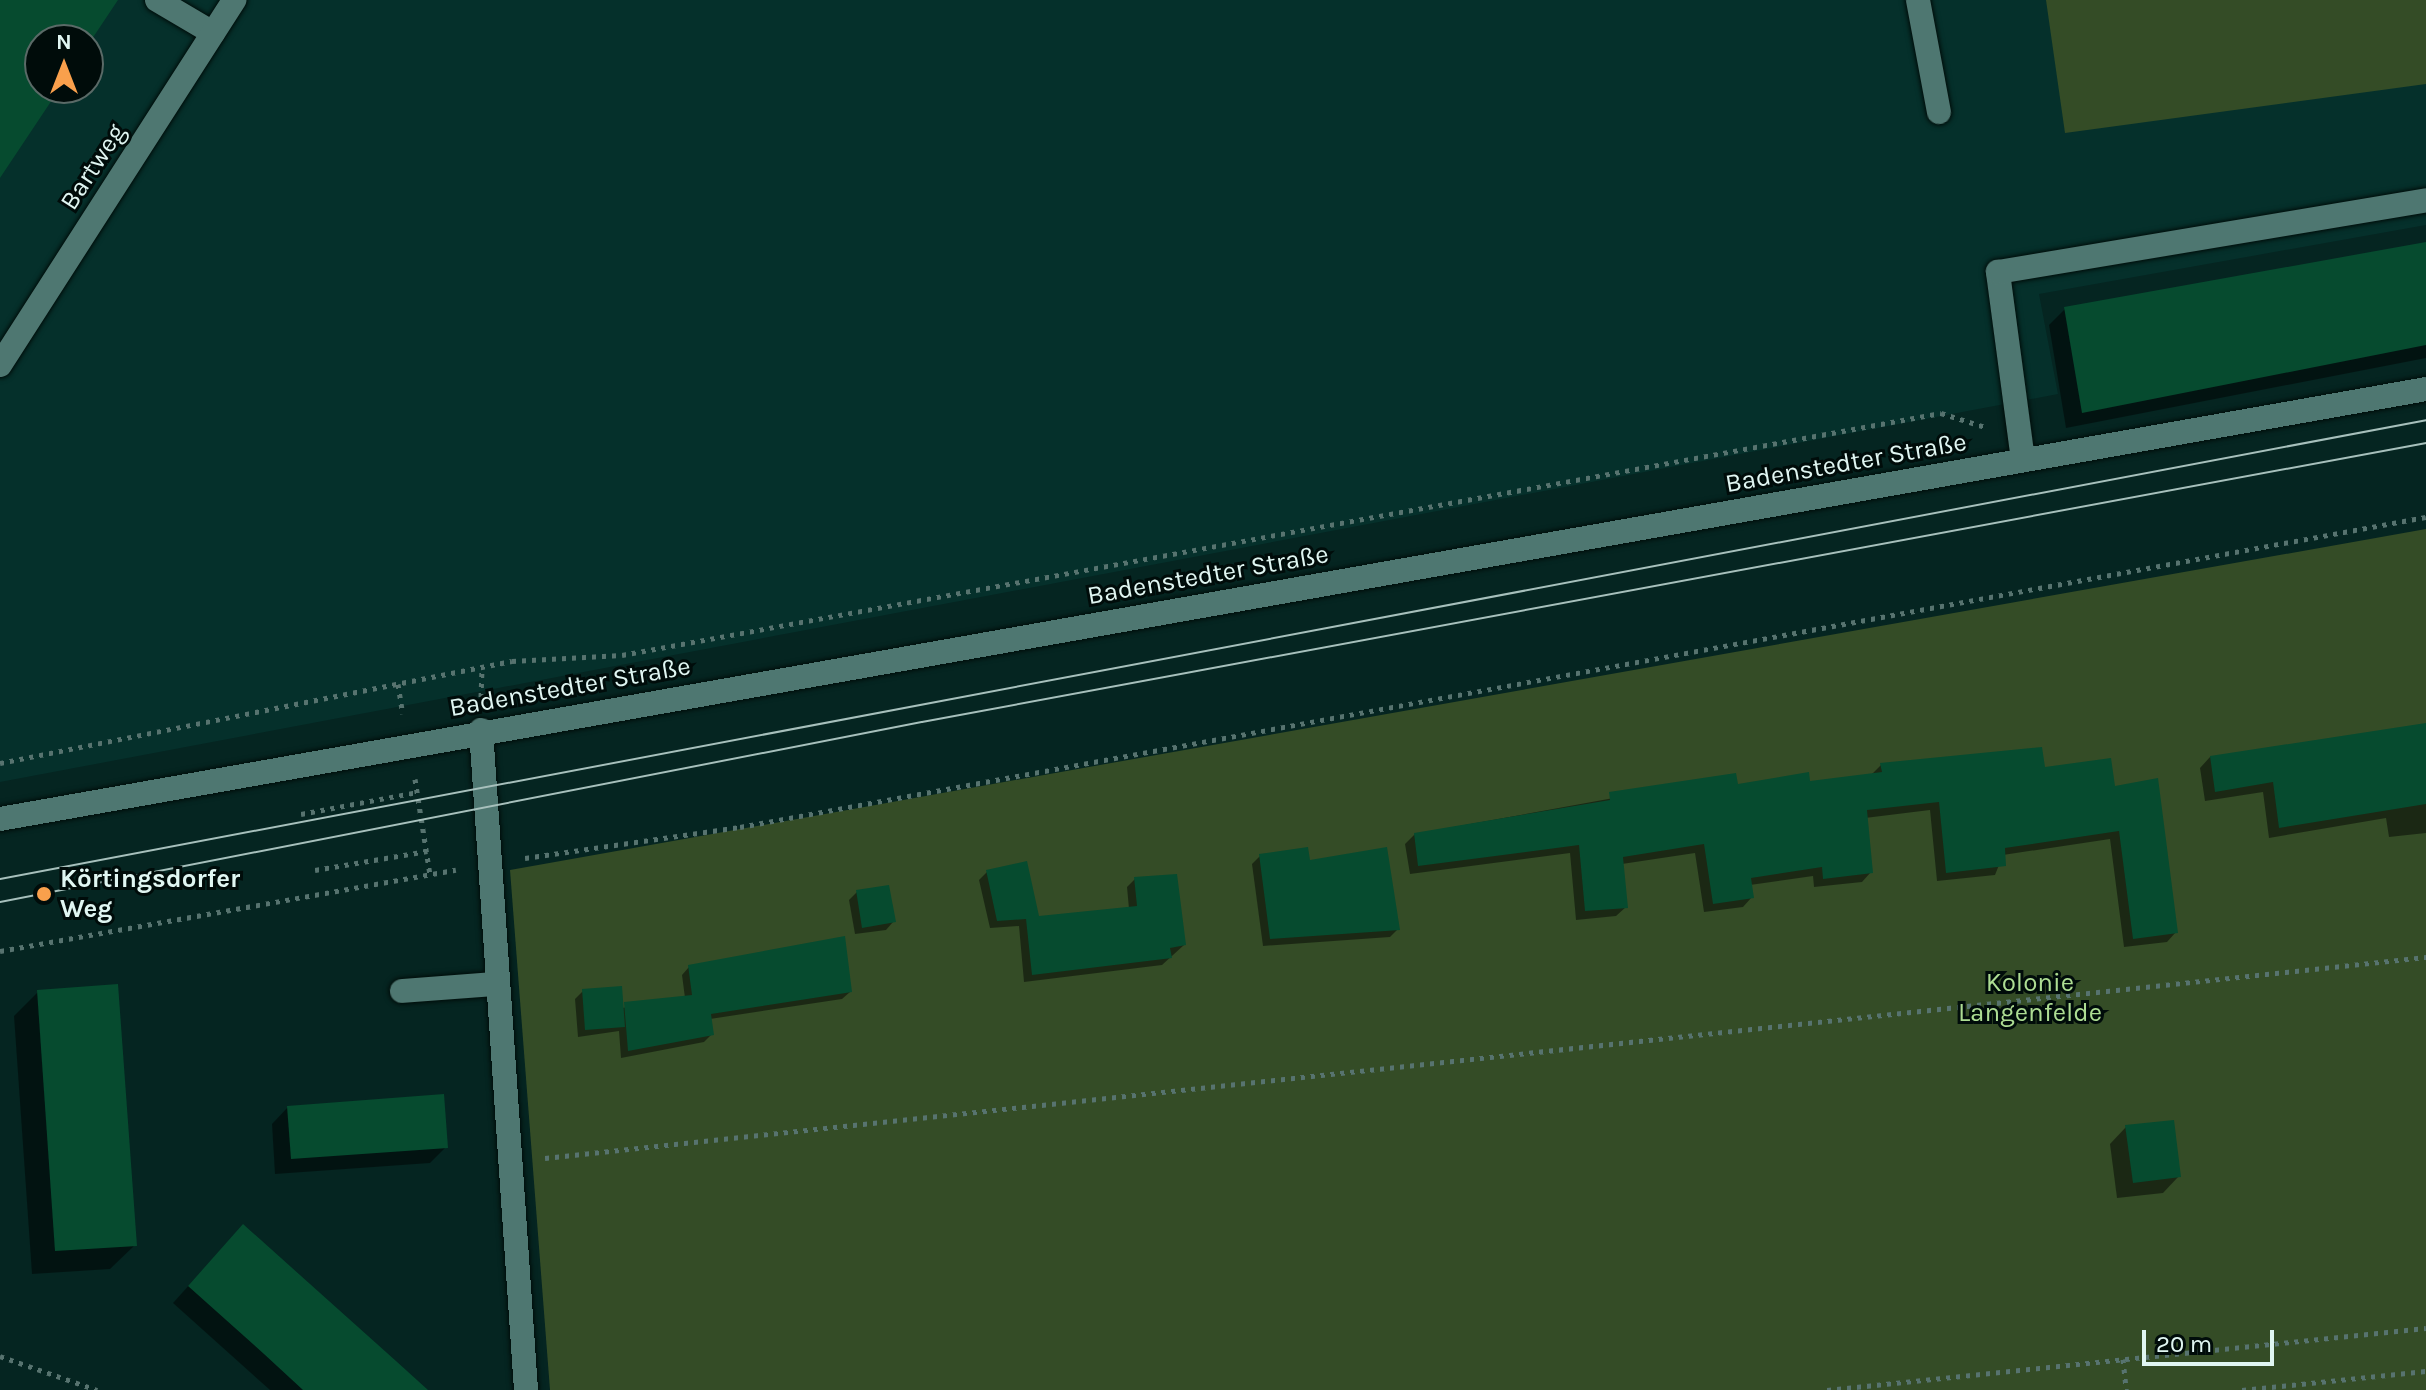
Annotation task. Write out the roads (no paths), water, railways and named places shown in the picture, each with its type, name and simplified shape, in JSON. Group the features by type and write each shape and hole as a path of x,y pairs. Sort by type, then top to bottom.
{"street":[{"path":"157,0 213,33"},
{"name":"Bartweg","path":"0,365 234,0"},
{"path":"1918,0 1939,112"},
{"path":"2023,460 1998,272 2426,200"},
{"name":"Badenstedter Straße","path":"0,819 481,730 2426,389"},
{"path":"481,730 508,1162 526,1390"},
{"path":"402,991 496,984"}],"tram line":[{"path":"0,879 2426,420"},
{"path":"0,902 922,722 2426,443"}],"place":[{"name":"Körtingsdorfer Weg","path":"44,894"}],"park label":[{"name":"Kolonie Langenfelde","path":"2030,998"}]}
